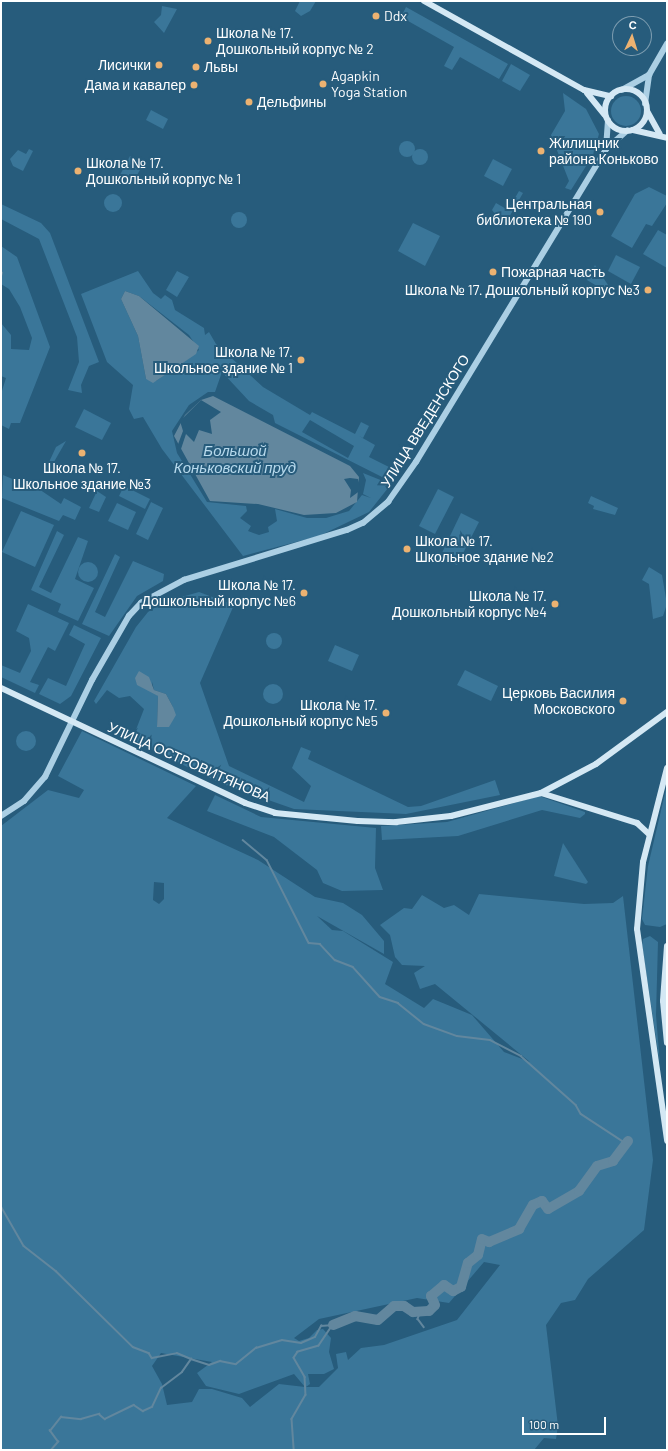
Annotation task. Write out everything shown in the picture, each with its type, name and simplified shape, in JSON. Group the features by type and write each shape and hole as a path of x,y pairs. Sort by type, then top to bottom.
{"main road":[{"path":"424,1 584,90 611,96 622,90 633,91 646,107 660,134"},
{"path":"584,90 616,129 660,134 667,138"},
{"path":"607,118 611,96"},
{"path":"629,131 642,122 646,107"},
{"name":"УЛИЦА ОСТРОВИТЯНОВА","path":"1,688 275,813 314,819 396,822 451,816 541,793 596,764 667,712"},
{"path":"667,768 649,834 637,929 655,1068 667,1141"},
{"path":"541,793 625,819 637,824 649,834"},
{"path":"667,946 663,1001 667,1043"}],"street":[{"path":"646,107 649,75 667,44"},
{"path":"622,90 649,75"},
{"name":"УЛИЦА ВВЕДЕНСКОГО","path":"606,149 607,118"},
{"name":"УЛИЦА ВВЕДЕНСКОГО","path":"1,816 24,801 45,777 72,721 118,634 141,603 184,580 347,530 363,523 388,502 416,462 606,149 629,131"}],"shaded area":[{"path":"300,1 316,1 310,11 301,16 295,11"},
{"path":"162,6 177,9 164,33 154,22 161,15"},
{"path":"406,7 508,64 499,79 460,57 452,70 444,66 454,47 401,17"},
{"path":"511,64 530,75 520,91 502,81"},
{"path":"563,93 586,109 599,134 593,155 571,190 565,188 569,181 551,135 565,111"},
{"path":"626,96 637,100 641,111 637,122 626,126 615,122 611,111 615,100"},
{"path":"151,110 168,119 163,129 146,120"},
{"path":"407,141 413,143 415,149 413,155 407,157 401,155 399,149 401,143"},
{"path":"29,149 33,151 23,171 13,166 10,159 18,150 26,154"},
{"path":"417,149 423,149 428,154 426,163 423,165 417,165 412,160 412,154"},
{"path":"130,156 144,163 133,182 120,175"},
{"path":"493,159 512,169 503,186 484,176"},
{"path":"649,187 667,196 667,203 652,226 646,224 632,248 611,236 635,194"},
{"path":"519,191 523,193 504,226 492,210 496,203 508,210"},
{"path":"113,194 119,197 122,203 119,209 113,212 107,209 104,203 107,197"},
{"path":"1,204 41,223 50,233 99,362 89,366 81,385 82,393 68,390 79,362 77,337 39,239 1,219"},
{"path":"236,212 242,212 247,217 245,226 242,228 236,228 231,223 231,217"},
{"path":"413,223 440,236 425,266 398,251"},
{"path":"658,230 667,235 667,268 643,254"},
{"path":"1,246 17,257 50,347 20,423 11,423 9,429 1,425 1,394 6,378 1,376 1,323 11,335 11,349 29,350 32,338 20,307 9,289 1,284"},
{"path":"616,255 640,267 631,284 608,271"},
{"path":"595,265 608,285 605,291 587,280"},
{"path":"138,271 153,293 161,299 165,295 172,300 175,310 204,328 205,335 209,332 216,344 263,387 310,415 312,412 355,434 361,422 369,426 363,438 359,436 375,445 369,457 393,469 392,483 369,512 319,536 243,556 162,449 143,417 134,419 129,409 133,385 107,362 81,294","holes":["125,291 139,296 189,335 199,350 156,381 146,379 138,336 121,299","222,372 249,401 273,415 275,423 384,478 383,481 363,473 366,480 363,494 371,498 362,495 349,511 326,518 307,518 275,509 277,521 268,527 269,532 259,535 248,531 251,526 240,518 247,511 246,506 207,502 177,453 172,431 189,405 208,392 215,392","310,420 354,446 348,458 302,432"]},
{"path":"177,271 189,277 177,297 166,290"},
{"path":"84,409 111,423 102,440 75,427"},
{"path":"66,441 47,474 44,473 56,447"},
{"path":"3,475 22,483 24,479 61,504 64,498 81,507 75,520 63,515 59,521 2,498"},
{"path":"124,486 150,499 145,509 119,496"},
{"path":"438,489 454,497 435,534 419,526"},
{"path":"97,491 106,497 99,512 89,508"},
{"path":"591,496 618,508 615,515 593,509 594,506 588,503"},
{"path":"151,502 163,508 148,540 136,534"},
{"path":"117,503 136,512 128,530 108,521"},
{"path":"21,511 54,525 35,567 2,552"},
{"path":"461,513 479,522 457,565 440,557"},
{"path":"57,531 64,535 39,587 51,593 78,537 88,541 75,579 94,588 78,621 58,612 61,604 31,590"},
{"path":"115,554 120,557 95,612 105,617 133,561 164,574 163,581 137,596 109,636 82,624"},
{"path":"88,562 95,565 98,572 95,579 88,582 81,579 78,572 81,565"},
{"path":"649,567 662,575 667,604 663,616 653,619 649,584 642,580"},
{"path":"199,592 234,605 200,683 229,766 304,802 311,786 292,768 301,747 311,751 308,759 408,807 421,806 495,780 500,795 406,814 294,809 220,783 132,740 144,709 130,696 119,698 107,690 96,704 94,701 136,627 148,612 164,602","holes":["152,682 154,690 166,694 173,707 169,727 157,726 158,696 152,691"]},
{"path":"28,604 69,623 55,651 48,647 30,682 39,685 35,693 1,677 1,665 20,673 31,651 29,638 16,631"},
{"path":"74,625 101,638 71,696 60,704 39,694 48,678 66,686 85,644 69,635"},
{"path":"274,633 281,638 282,641 277,648 274,649 267,644 266,641 271,634"},
{"path":"335,645 359,655 352,671 328,661"},
{"path":"465,670 498,686 491,701 457,685"},
{"path":"273,684 280,687 283,694 280,701 273,704 266,701 263,694 266,687"},
{"path":"26,731 33,734 36,741 33,748 26,751 19,748 16,741 19,734"},
{"path":"82,731 196,786 167,818 258,860 315,897 343,903 362,915 384,941 384,954 317,916 332,930 343,931 393,962 385,984 424,1008 433,999 472,1015 504,1052 530,1062 435,984 420,989 414,973 425,966 402,965 395,957 390,935 380,925 404,908 412,909 422,895 444,908 454,905 469,915 479,894 584,904 613,903 623,896 653,1160 644,1230 588,1279 575,1300 561,1303 546,1325 558,1426 556,1439 544,1438 534,1450 1,1450 1,826 48,790 79,798 84,790 58,776","holes":["154,882 164,883 164,899 159,904 153,900","484,1262 500,1265 457,1320 384,1345 361,1348 348,1360 346,1352 336,1354 338,1368 319,1387 306,1387 310,1384 308,1374 324,1374 334,1369 329,1352 331,1338 323,1329 317,1330 309,1338 299,1341 294,1338 319,1319 417,1298 449,1303","161,1353 212,1362 197,1373 206,1386 239,1394 294,1374 305,1387 279,1384 250,1407 242,1398 212,1389 199,1389 192,1402 167,1405 162,1384 152,1366"]},
{"path":"667,785 667,924 660,927 645,925 642,919 648,866"},
{"path":"215,795 261,817 376,828 375,868 383,890 342,891 323,883 317,870 274,837 207,811"},
{"path":"539,796 585,812 585,814 580,818 542,810 458,836 382,840 381,826 447,822"},
{"path":"563,843 588,882 586,884 554,876"},
{"path":"650,936 658,942 656,1015 660,1065 642,945 643,939"}],"water":[{"path":"125,291 139,296 199,346 196,354 153,383 146,379 138,336 121,299"},
{"name":"Большой Коньковский пруд","path":"213,396 350,466 359,477 357,502 336,513 304,515 258,504 210,501 174,436 185,415 201,400"},
{"path":"139,671 149,677 154,690 166,694 173,707 176,715 169,727 157,727 158,696 137,685 135,678"}],"pier":[{"path":"201,400 221,412 210,420 212,434 199,430 194,442 186,434 180,452 177,447 183,431 180,421"},
{"path":"344,479 358,479 361,490 350,498 351,490"}],"waterway":[{"path":"243,840 267,860 309,943 320,944 335,960 353,967 380,997 398,1003 424,1024 457,1036 490,1040 521,1056 576,1105 581,1114 624,1142"},
{"path":"333,1325 355,1316 378,1320 394,1306 404,1306 413,1312 429,1311 435,1305 431,1296 444,1285 453,1291 461,1287 468,1263 478,1255 482,1239 489,1242 519,1229 533,1205 542,1201 548,1209 579,1191 597,1166 613,1161 628,1141"},
{"path":"1,1206 24,1246 56,1271 133,1347 149,1353 152,1358 177,1353 191,1359"},
{"path":"421,1312 418,1319 424,1327"},
{"path":"51,1450 58,1442 50,1431 61,1417 81,1419 99,1414 105,1419 134,1405 143,1411 152,1407 161,1388 182,1372 191,1359 209,1365 220,1361 236,1364 256,1348 282,1340 301,1343 315,1337 321,1326 333,1325 319,1346 298,1352 294,1358 305,1377 306,1395 292,1419 294,1450"}],"place":[{"name":"Ddx","path":"376,16"},
{"name":"Школа № 17. Дошкольный корпус № 2","path":"208,41"},
{"name":"Лисички","path":"159,65"},
{"name":"Львы","path":"196,67"},
{"name":"Agapkin Yoga Station","path":"323,84"},
{"name":"Дама и кавалер","path":"194,85"},
{"name":"Дельфины","path":"249,102"},
{"name":"Жилищник района Коньково","path":"541,151"},
{"name":"Школа № 17. Дошкольный корпус № 1","path":"78,171"},
{"name":"Центральная библиотека № 190","path":"600,212"},
{"name":"Пожарная часть","path":"493,272"},
{"name":"Школа № 17. Дошкольный корпус №3","path":"648,290"},
{"name":"Школа № 17. Школьное здание № 1","path":"301,360"},
{"name":"Школа № 17. Школьное здание №3","path":"82,453"},
{"name":"Школа № 17. Школьное здание №2","path":"407,549"},
{"name":"Школа № 17. Дошкольный корпус №6","path":"304,593"},
{"name":"Школа № 17. Дошкольный корпус №4","path":"555,604"},
{"name":"Церковь Василия Московского","path":"623,701"},
{"name":"Школа № 17. Дошкольный корпус №5","path":"386,713"}]}
